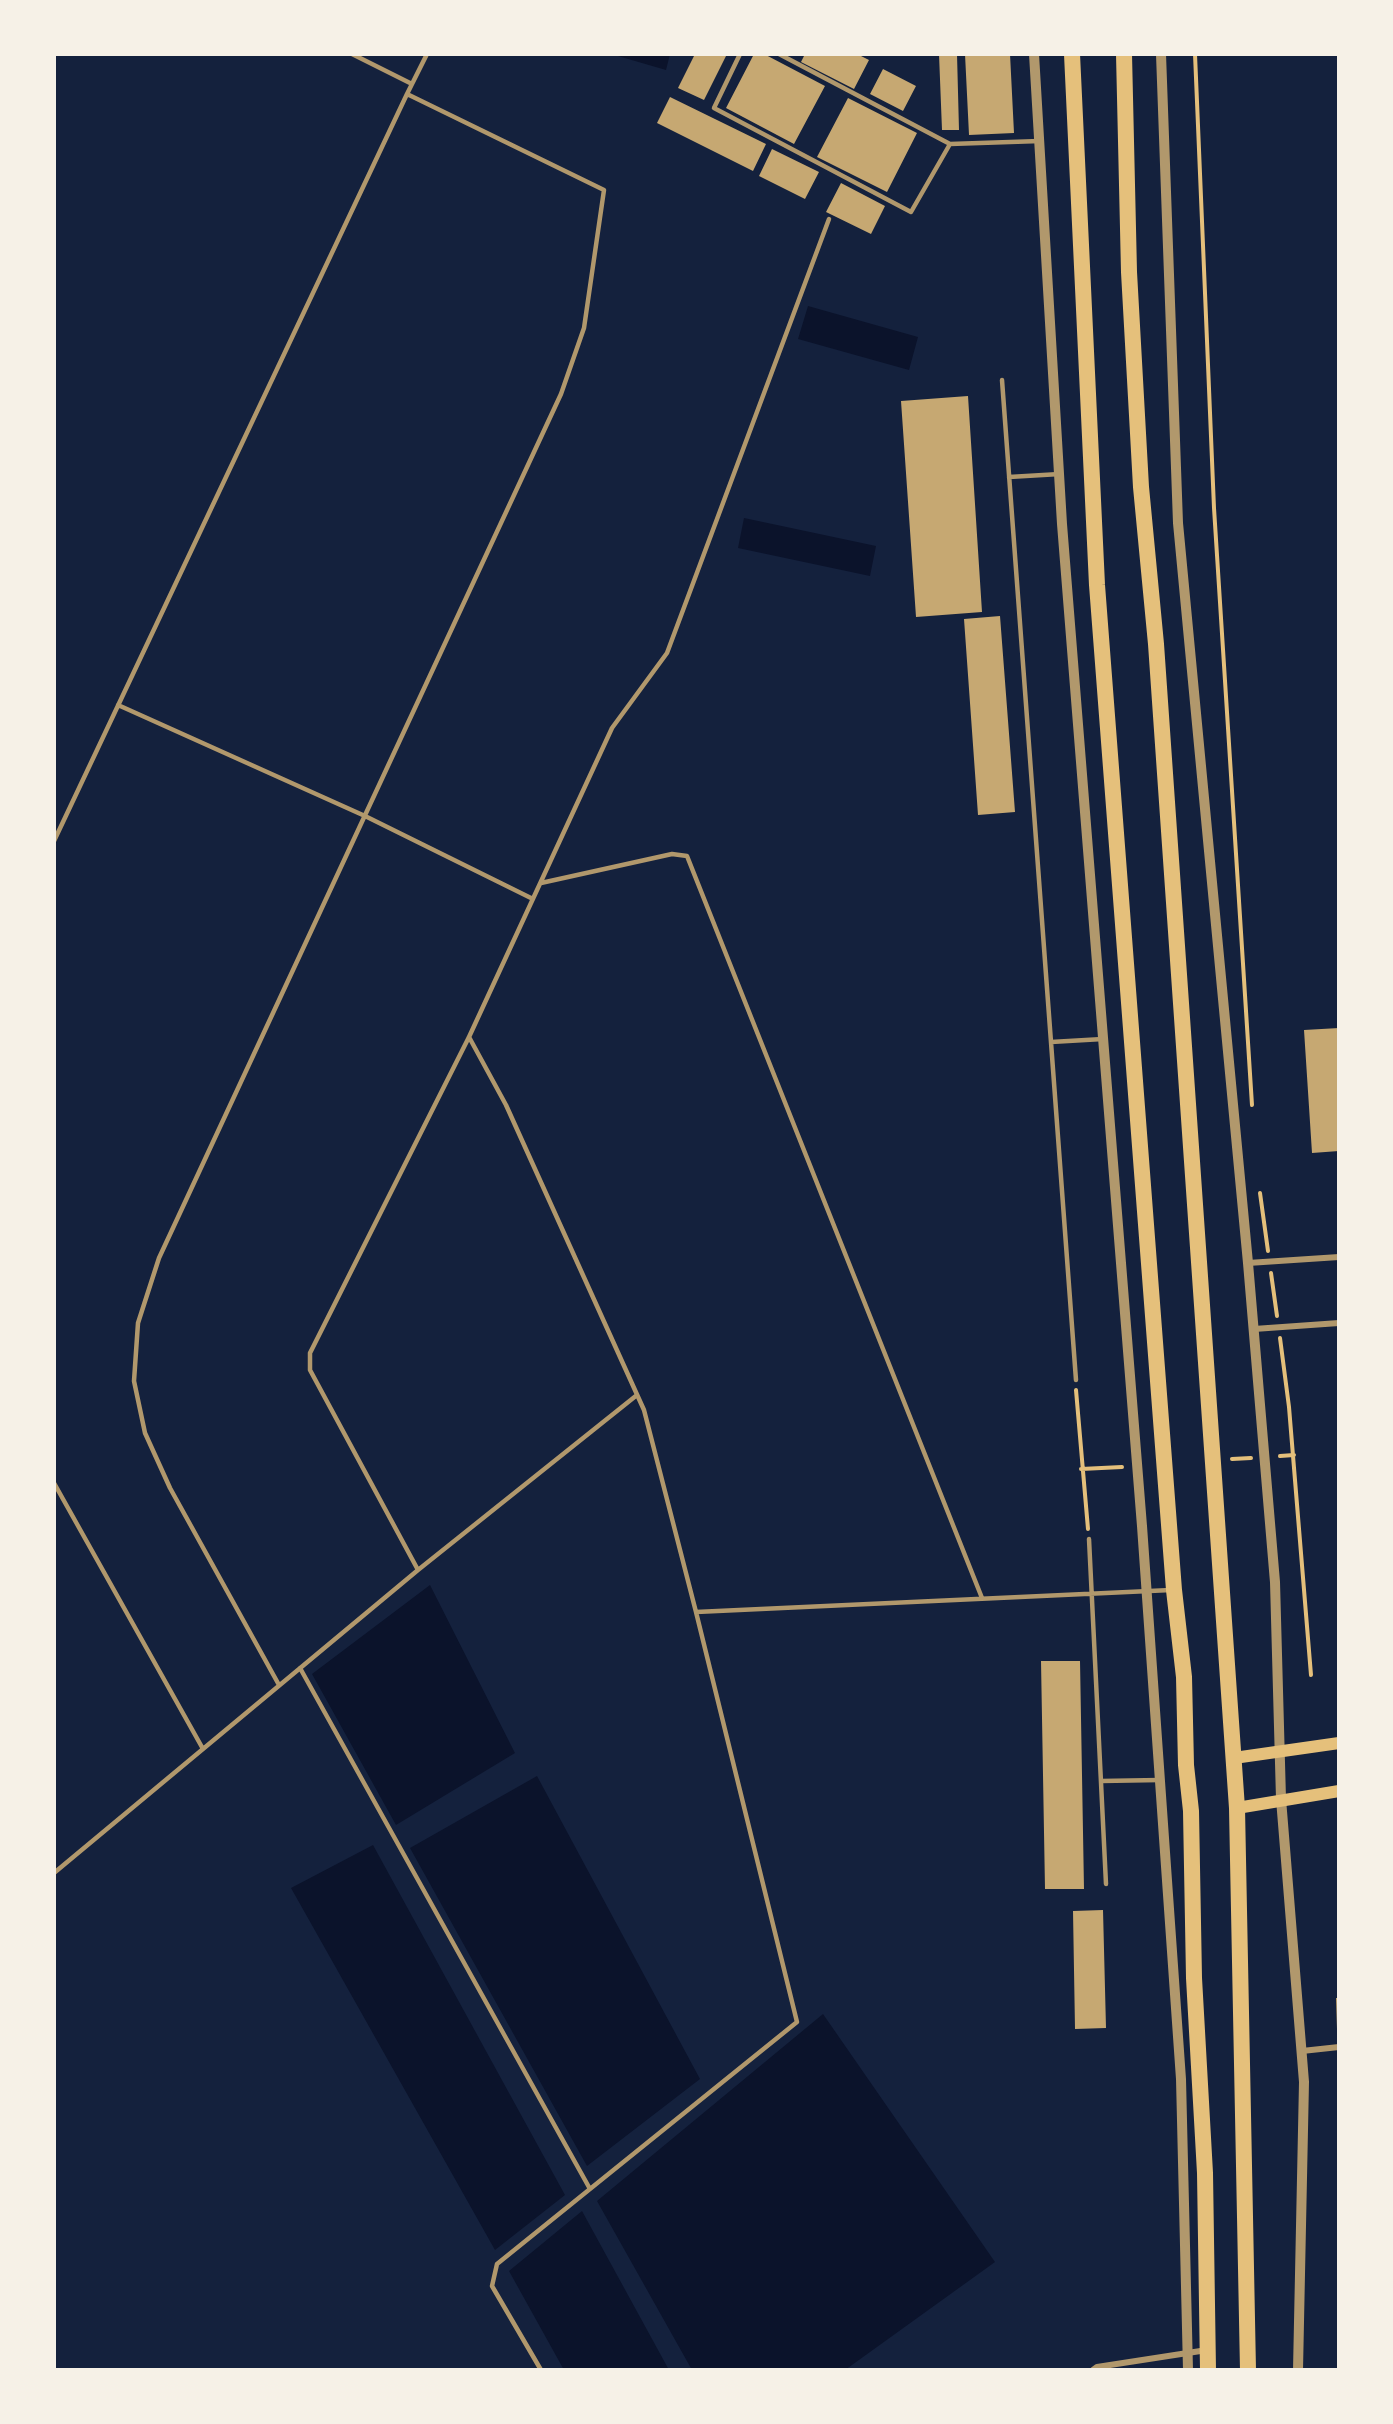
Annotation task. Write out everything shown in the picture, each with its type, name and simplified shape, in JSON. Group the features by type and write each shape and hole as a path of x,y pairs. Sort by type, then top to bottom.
{"highway":[{"path":"1072,54 1097,585 1174,1590 1184,1677 1186,1765 1191,1811 1194,1978 1205,2173 1208,2370"},
{"path":"1124,54 1129,272 1141,487 1156,644 1237,1808 1248,2370"}],"main road":[{"path":"1234,1758 1339,1743"},
{"path":"1237,1808 1339,1791"}],"street":[{"path":"1034,54 1060,474 1146,1590 1181,2079 1188,2370"},
{"path":"1161,54 1178,523 1248,1263 1275,1582 1281,1799 1304,2082 1298,2370"},
{"path":"1248,1263 1339,1257"},
{"path":"1254,1329 1339,1323"},
{"path":"1302,2051 1339,2047"},
{"path":"1096,2369 1208,2350"}],"lane":[{"path":"351,54 412,84"},
{"path":"54,842 427,54"},
{"path":"740,54 714,108 911,212 950,144"},
{"path":"779,54 950,144 1040,141"},
{"path":"279,1685 170,1488 145,1433 134,1381 138,1323 159,1258 561,394 584,328 604,190 407,94"},
{"path":"418,1570 310,1370 310,1353 469,1037 612,728 667,653 829,219"},
{"path":"1002,380 1076,1380"},
{"path":"1009,477 1060,474"},
{"path":"118,705 365,816 533,899"},
{"path":"541,883 672,854 687,856 982,1598"},
{"path":"469,1037 506,1105 644,1410 797,2022 497,2264 492,2286 541,2370"},
{"path":"1051,1042 1103,1039"},
{"path":"54,1873 418,1570 637,1395"},
{"path":"54,1483 203,1749"},
{"path":"1089,1539 1106,1884"},
{"path":"696,1612 1174,1590"},
{"path":"300,1668 591,2189"},
{"path":"1101,1781 1160,1780"}],"path":[{"path":"1196,54 1214,508 1252,1112"},
{"path":"1258,1182 1294,1455 1311,1675"},
{"path":"1076,1380 1081,1470 1089,1539"},
{"path":"1270,1457 1294,1455"},
{"path":"1223,1460 1258,1458"},
{"path":"1081,1470 1128,1466"}],"water":[{"path":"611,54 670,54 666,70"},
{"path":"808,306 918,337 909,370 798,339"},
{"path":"744,518 876,546 870,576 738,548"},
{"path":"430,1585 515,1753 396,1825 312,1674"},
{"path":"537,1776 700,2079 587,2166 410,1848"},
{"path":"373,1845 565,2195 495,2250 291,1888"},
{"path":"823,2014 995,2262 845,2370 692,2370 597,2201"},
{"path":"582,2211 669,2370 564,2370 509,2271"}],"building":[{"path":"695,54 727,54 704,100 678,88"},
{"path":"754,54 764,54 825,86 794,144 726,108"},
{"path":"805,54 857,54 869,60 854,89 801,62"},
{"path":"939,54 957,54 959,130 942,130"},
{"path":"965,54 1010,54 1014,133 969,135"},
{"path":"883,69 916,86 903,111 870,94"},
{"path":"670,97 766,144 753,171 657,123"},
{"path":"848,98 917,133 887,192 817,157"},
{"path":"772,149 819,172 805,199 759,176"},
{"path":"841,183 885,206 871,234 826,212"},
{"path":"968,396 982,612 916,617 901,401"},
{"path":"1000,616 1015,812 978,815 964,619"},
{"path":"1339,1028 1339,1151 1312,1153 1304,1030"},
{"path":"1041,1661 1080,1661 1084,1889 1045,1889"},
{"path":"1103,1910 1106,2028 1075,2029 1073,1911"},
{"path":"1336,1998 1339,1998 1339,2029 1337,2029"}]}
